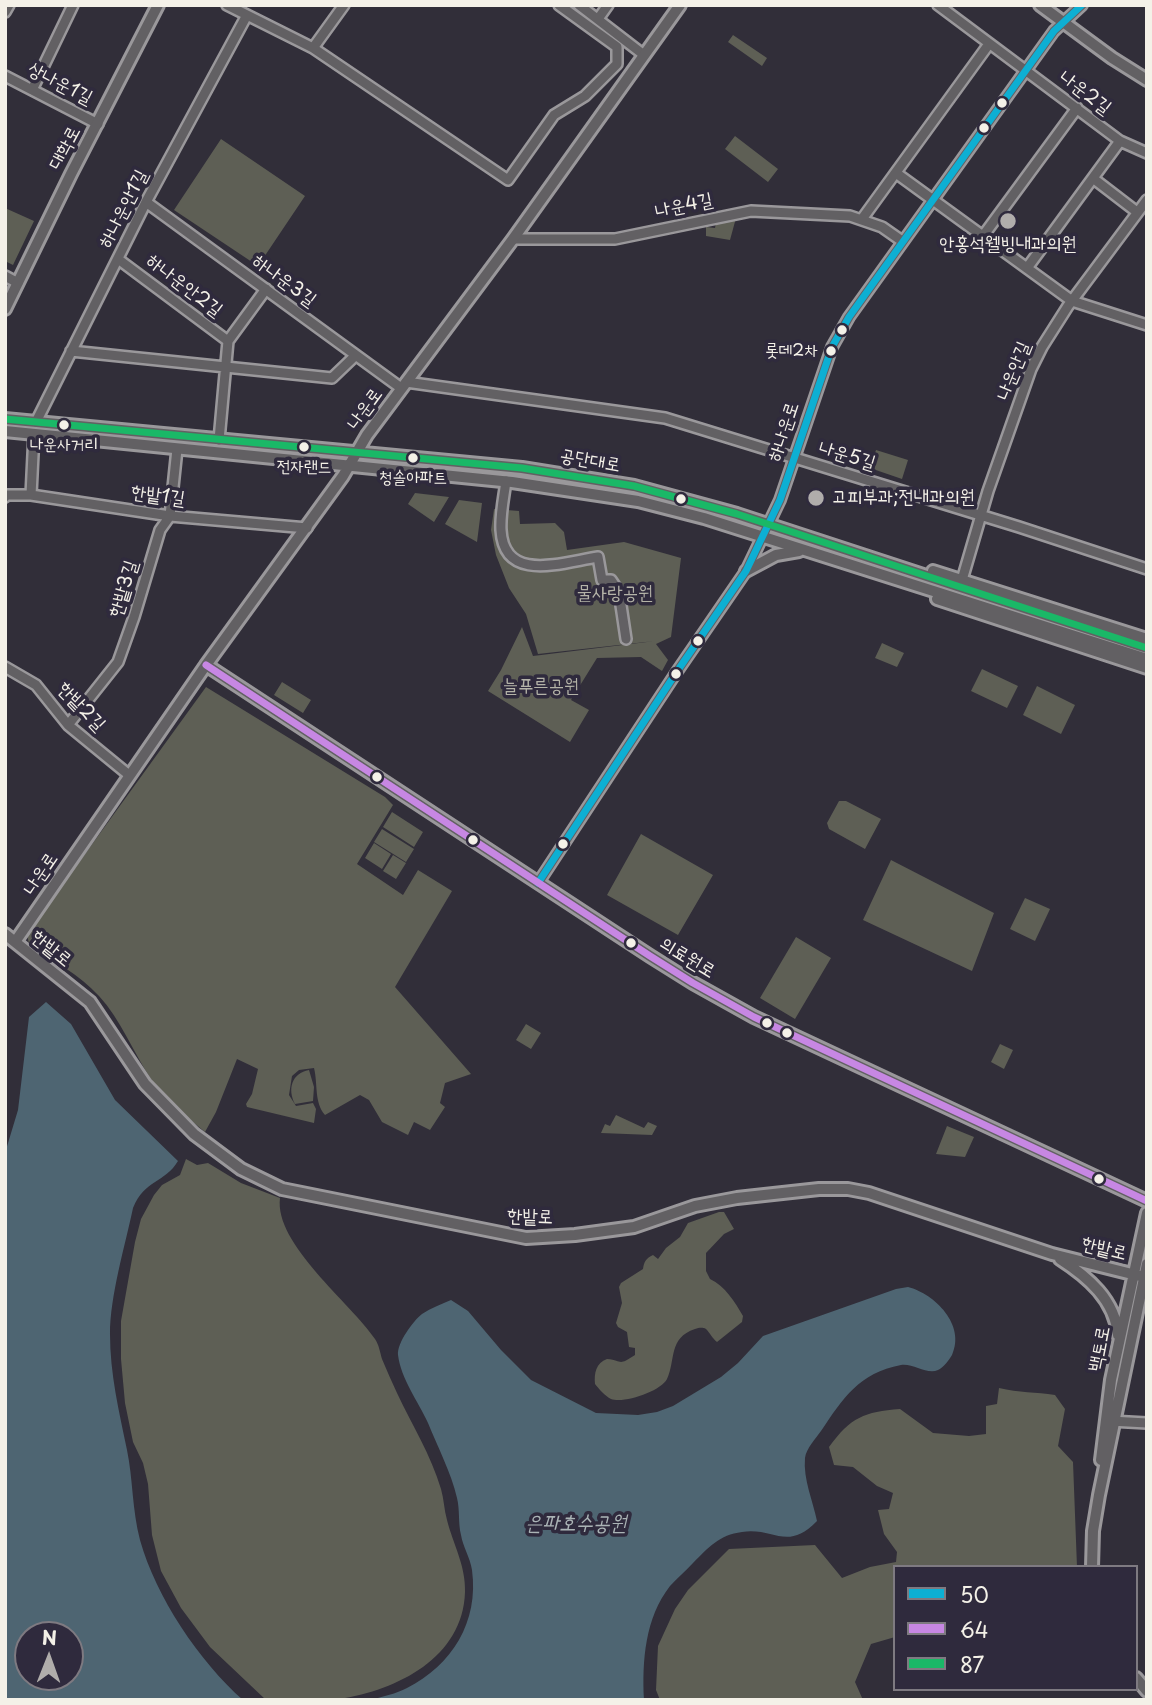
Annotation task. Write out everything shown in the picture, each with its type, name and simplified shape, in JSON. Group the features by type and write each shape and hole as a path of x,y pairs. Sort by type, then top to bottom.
{"street":[{"path":"5,12 9,5"},
{"path":"32,90 74,5"},
{"name":"대학로","path":"5,309 158,5"},
{"path":"227,5 313,48 508,180 554,115 585,96 617,64 617,47 559,5"},
{"path":"313,48 344,5"},
{"path":"579,5 644,55"},
{"path":"598,19 608,5"},
{"name":"나운로","path":"15,942 206,664 307,528 404,385 513,239 680,5"},
{"name":"나운2길","path":"938,5 1120,141 1147,153"},
{"path":"1040,5 1147,80"},
{"name":"하나운로","path":"538,883 746,571 780,500 832,347 849,317 1054,31 1082,5"},
{"name":"하나운안1길","path":"35,428 146,202 247,15"},
{"path":"862,219 989,44"},
{"name":"상나운1길","path":"5,76 98,124"},
{"path":"983,236 1077,108"},
{"path":"1027,268 1120,141"},
{"path":"896,173 1072,301 1147,325"},
{"path":"1094,179 1137,212"},
{"name":"나운안길","path":"962,580 1031,369 1072,301 1147,200"},
{"name":"하나운3길","path":"146,202 356,355 404,385"},
{"name":"나운4길","path":"513,239 615,239 751,211 862,219 882,227 902,241"},
{"name":"하나운안2길","path":"118,259 228,341"},
{"path":"5,276 18,283"},
{"name":"하나운안2길","path":"219,440 228,341 266,289"},
{"path":"71,351 332,378 356,355"},
{"name":"나운5길","path":"404,385 665,418 1147,569"},
{"name":"공단대로","path":"5,419 35,428 177,449 506,481 638,501 704,518 1147,659"},
{"path":"31,495 35,428"},
{"name":"공단대로","path":"5,430 35,428 219,440 576,475 690,500 1147,648"},
{"name":"한밭3길","path":"68,725 118,662 160,530 170,516 177,449"},
{"path":"506,481 501,530 506,552 518,563 533,566 598,557 601,580 611,580 619,592 626,639"},
{"name":"한밭1길","path":"5,497 31,495 170,516 307,528"},
{"path":"836,548 962,580 1147,639"},
{"path":"746,571 775,555 793,551 806,552 1147,668"},
{"name":"의료원로","path":"206,664 693,983 754,1017 1147,1201"},
{"name":"한밭2길","path":"5,667 36,685 68,725 129,775"},
{"name":"한밭로","path":"5,934 90,1002 145,1084 194,1134 241,1169 282,1189 526,1238 634,1227 695,1206 737,1198 820,1189 848,1189 1052,1254 1138,1276"},
{"name":"백토로","path":"1109,1421 1138,1276 1147,1213"},
{"path":"1052,1254 1079,1271 1096,1287 1116,1322 1117,1351"},
{"name":"백토로","path":"1092,1565 1093,1531 1117,1351 1138,1276 1147,1264"},
{"path":"1109,1421 1147,1423"}],"green space":[{"path":"733,35 767,58 762,66 728,42"},
{"path":"735,136 778,169 768,182 725,149"},
{"path":"221,139 305,196 258,266 174,210"},
{"path":"5,208 34,221 13,265 5,261"},
{"path":"736,218 730,240 706,236 706,227 715,228 716,223"},
{"path":"876,450 908,460 902,479 870,468"},
{"path":"415,493 449,497 434,522 408,504"},
{"path":"459,500 482,503 477,542 445,524"},
{"name":"물사랑공원","path":"494,509 519,511 520,524 555,523 564,532 567,550 624,542 681,558 671,637 656,644 668,660 662,671 641,657 597,658 571,700 589,710 570,742 488,691 522,627 533,656 655,641 538,654 526,614 509,588 496,555 491,530"},
{"path":"882,643 904,653 897,667 875,658"},
{"path":"982,669 1018,686 1007,708 971,691"},
{"path":"282,682 311,700 303,713 274,695"},
{"path":"1037,686 1075,705 1061,734 1023,715"},
{"path":"206,687 385,797 393,805 357,864 403,895 418,870 452,891 395,987 471,1074 445,1083 440,1103 445,1107 430,1130 414,1122 408,1135 382,1122 369,1100 360,1095 325,1115 318,1099 314,1068 299,1070 292,1076 289,1095 296,1106 313,1103 316,1109 314,1123 247,1107 258,1069 237,1059 205,1132 157,1087 114,1015 99,996 75,975 29,944 27,934"},
{"path":"839,801 846,801 881,819 865,849 829,829 827,823"},
{"path":"392,812 423,832 414,847 383,827"},
{"path":"382,829 414,849 406,862 374,842"},
{"path":"641,834 713,875 678,935 607,895"},
{"path":"374,843 391,854 382,869 365,858"},
{"path":"393,855 406,863 396,879 383,871"},
{"path":"891,860 994,913 972,971 863,920"},
{"path":"1025,898 1050,909 1035,941 1010,929"},
{"path":"796,937 831,958 795,1019 760,998"},
{"path":"526,1024 541,1033 531,1049 516,1040"},
{"path":"1000,1044 1013,1050 1004,1069 991,1062"},
{"path":"309,1070 314,1087 313,1101 295,1104 291,1087 299,1074"},
{"path":"616,1115 644,1128 648,1122 657,1126 652,1135 601,1133 605,1124 610,1126"},
{"path":"947,1126 974,1137 965,1157 936,1154"},
{"path":"186,1159 197,1165 208,1163 241,1183 280,1198 281,1216 301,1253 376,1341 391,1381 437,1476 465,1582 461,1615 453,1635 440,1652 404,1679 383,1688 331,1700 266,1700 210,1647 181,1608 161,1571 152,1535 148,1484 143,1463 133,1442 125,1403 121,1321 141,1219 162,1185 180,1175"},
{"path":"724,1212 734,1229 724,1234 706,1253 706,1271 710,1279 733,1300 743,1316 742,1322 717,1342 705,1328 686,1333 674,1350 670,1372 663,1384 633,1398 609,1398 595,1384 598,1366 607,1359 622,1362 635,1355 635,1348 629,1347 627,1332 616,1323 622,1303 619,1287 621,1283 643,1269 646,1260 651,1256 658,1259 666,1248 680,1237 688,1223"},
{"path":"999,1388 1055,1395 1065,1409 1058,1446 1073,1462 1077,1565 893,1565 893,1638 871,1644 855,1682 863,1700 660,1700 656,1690 658,1646 675,1609 688,1590 729,1549 815,1545 842,1578 870,1567 896,1562 897,1552 884,1534 878,1510 889,1509 893,1493 877,1486 853,1467 834,1465 829,1447 844,1429 868,1414 900,1409 933,1433 969,1436 986,1434 986,1406 997,1404"}],"water":[{"path":"46,1002 71,1024 115,1100 178,1161 167,1174 143,1192 133,1208 112,1304 110,1349 113,1378 129,1461 137,1529 147,1562 181,1627 211,1667 243,1700 5,1700 5,1153 18,1110 29,1017"},
{"name":"은파호수공원","path":"908,1287 928,1296 945,1312 955,1333 951,1357 942,1368 934,1371 906,1365 886,1369 863,1381 845,1398 806,1455 805,1474 817,1521 806,1530 789,1537 753,1531 727,1536 709,1547 670,1586 650,1626 645,1655 644,1700 372,1700 407,1688 437,1667 459,1640 471,1607 472,1570 461,1535 454,1488 428,1423 406,1381 398,1355 406,1333 422,1314 451,1300 468,1311 531,1380 596,1413 638,1415 673,1406 721,1377 763,1336"}],"transit line":[{"name":"50","path":"538,883 746,571 780,500 832,347 849,317 1054,31 1082,5"},
{"name":"87","path":"5,419 522,468 634,486 737,514 1147,648"},
{"name":"64","path":"206,665 693,983 754,1017 1147,1201"}],"place":[{"name":"안홍석웰빙내과의원","path":"1008,221"},
{"name":"롯데2차","path":"831,351"},
{"name":"나운사거리","path":"64,425"},
{"name":"전자랜드","path":"304,447"},
{"name":"청솔아파트","path":"413,458"},
{"name":"고피부과;전내과의원","path":"816,498"}],"park label":[{"name":"늘푸른공원","path":"541,687"}]}
